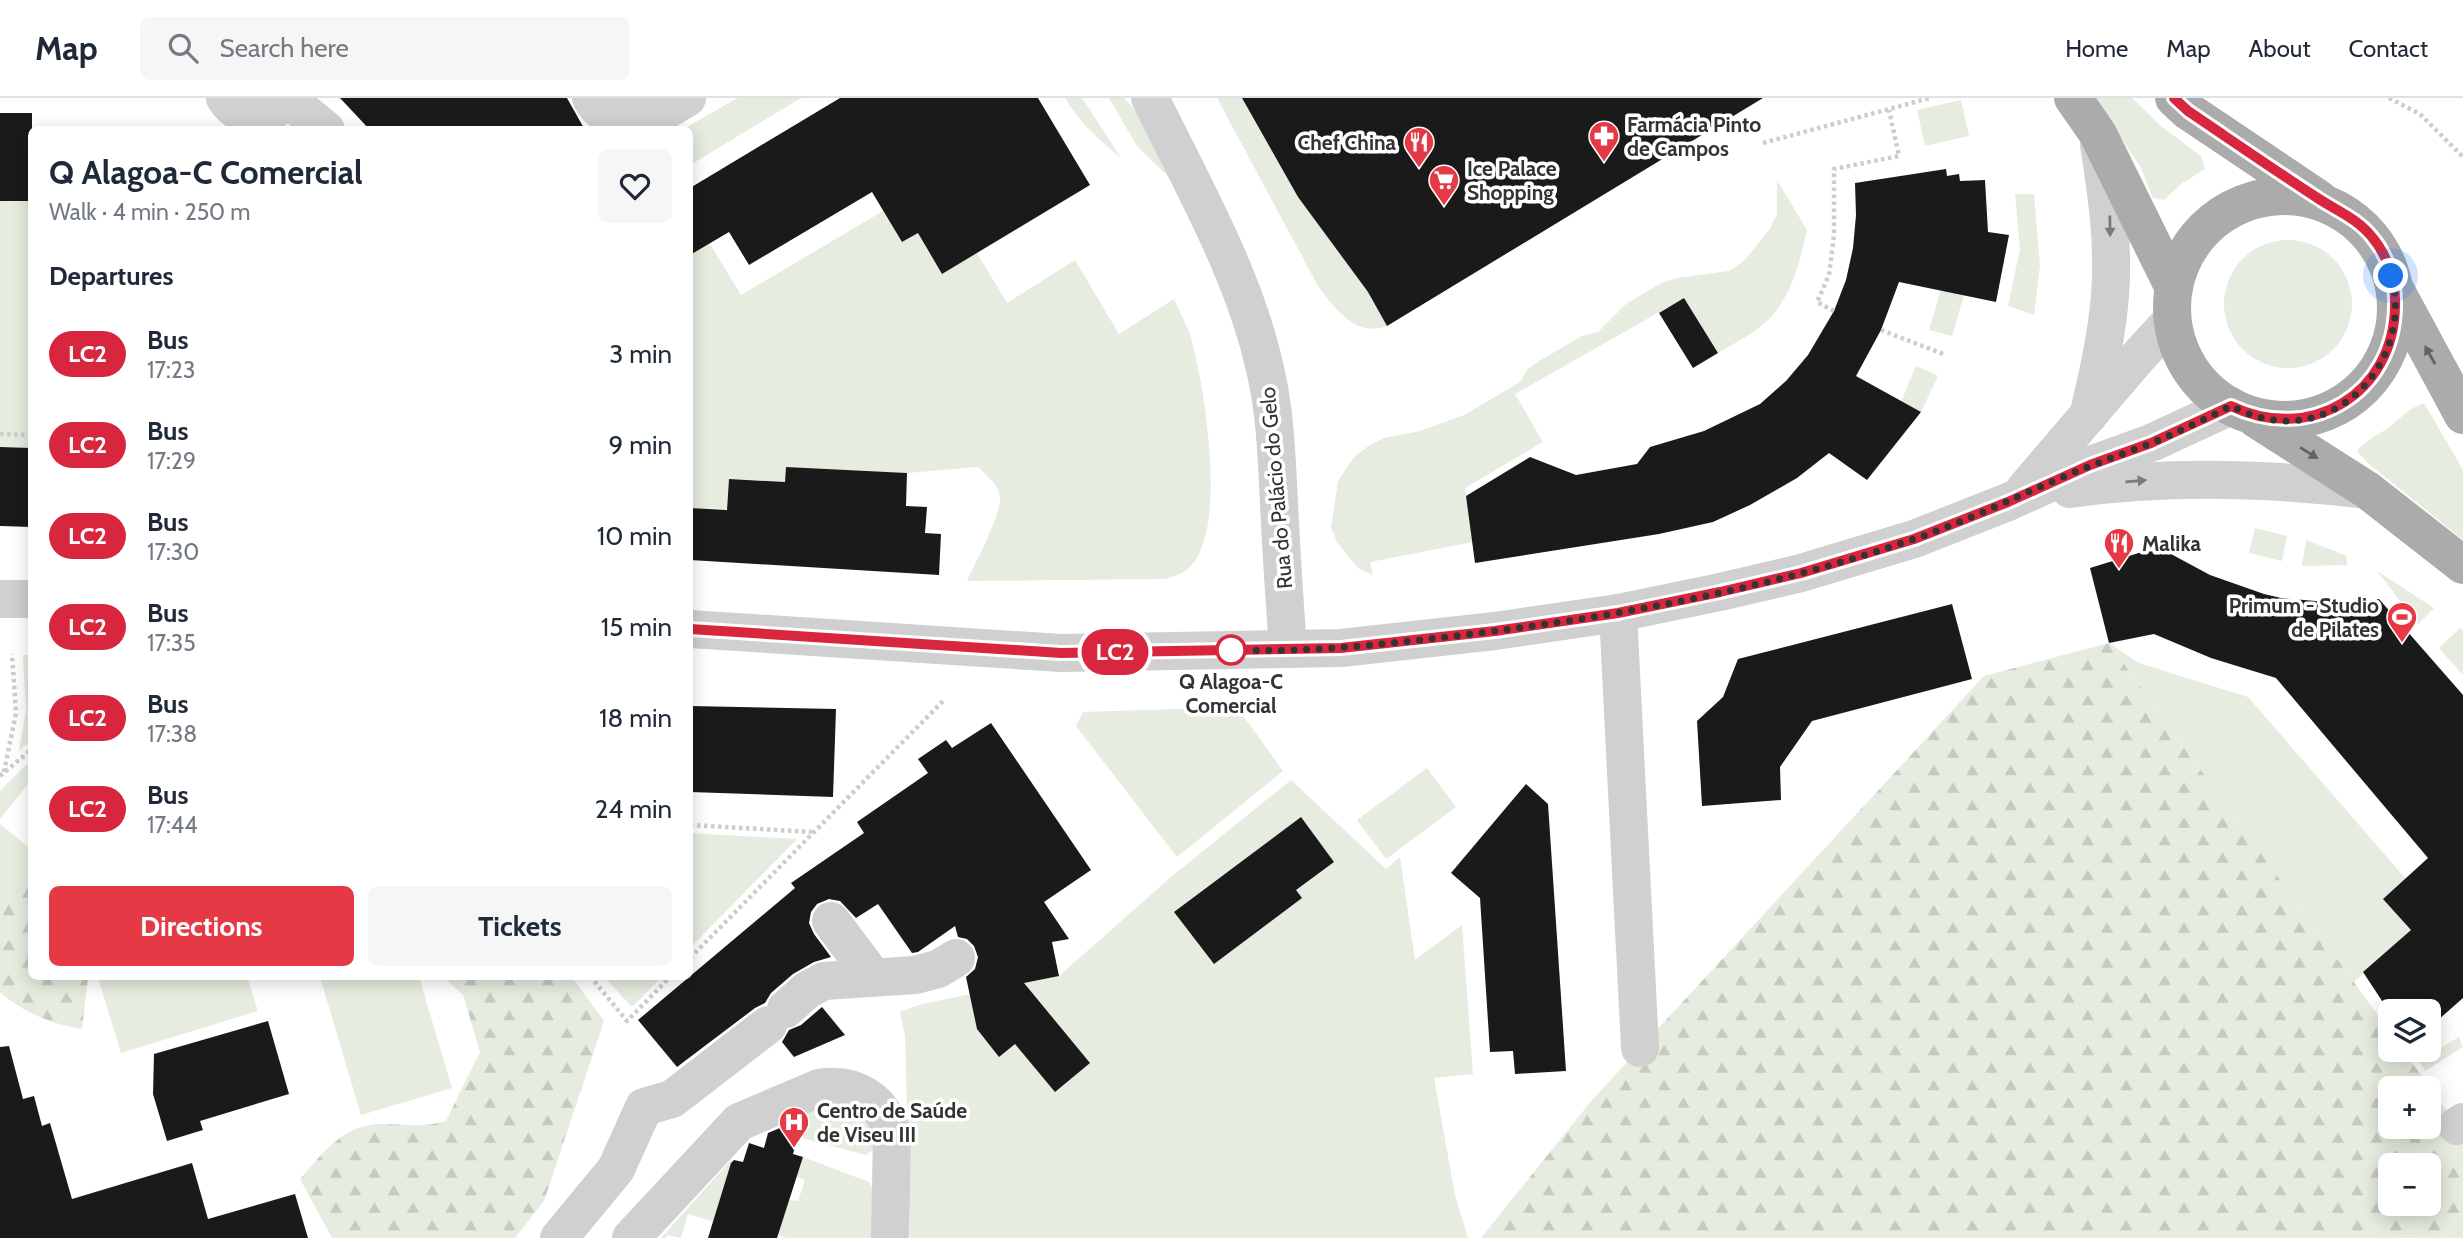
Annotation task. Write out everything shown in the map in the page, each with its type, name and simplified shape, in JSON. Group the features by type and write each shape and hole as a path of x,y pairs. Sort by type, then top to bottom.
{"main road":[{"path":"2073,98 2098,134 2173,304 2181,352 2198,380 2222,402 2241,411 2367,490 2463,565"},
{"path":"2174,98 2188,111 2323,202 2350,216 2372,237 2387,262 2396,291 2463,415"},
{"path":"2173,304 2184,256 2203,230 2229,210 2259,198 2291,195 2323,202"},
{"path":"2241,411 2289,421 2326,413 2358,394 2382,364 2395,329 2396,291"}],"street":[{"path":"225,98 233,109 242,115 256,117 269,114 290,98 321,126"},
{"path":"225,98 236,126"},
{"path":"232,98 245,102 258,102 268,98"},
{"path":"581,98 597,126"},
{"path":"591,98 597,109 604,114 614,115 633,108 644,98"},
{"path":"641,126 687,98"},
{"name":"Rua do Palácio do Gelo","path":"1150,98 1241,290 1268,379 1276,447 1288,649"},
{"path":"2088,416 2104,351 2110,292 2109,212 2098,134"},
{"path":"2019,496 2138,357 2173,304"},
{"path":"693,629 1061,653 1288,649 1382,644 1495,631 1618,613 1801,573 1914,539 2008,502 2090,465 2241,411"},
{"path":"2019,496 2168,479 2299,482 2367,490"},
{"path":"0,598 28,599"},
{"path":"1618,613 1640,1048"},
{"path":"831,921 873,977"},
{"path":"559,1238 616,1169 644,1107 672,1099 777,1017 807,990 824,981 915,975 938,969 956,958"},
{"path":"631,1238 739,1122 819,1088 842,1087 866,1095 884,1114 889,1124 892,1135 890,1238"},
{"path":"616,1169 669,1197"}],"path":[{"path":"1763,143 1930,98"},
{"path":"2389,98 2420,114 2463,157"},
{"path":"1834,311 1816,302 1829,275 1833,235 1834,169 1899,156 1889,110"},
{"path":"1881,330 1946,355"},
{"path":"0,434 28,435"},
{"path":"2,774 16,713 12,654"},
{"path":"693,955 945,699"},
{"path":"2,774 28,751"},
{"path":"693,825 813,832"},
{"path":"593,980 628,1021 667,980"}],"green space":[{"path":"737,98 801,98 693,163 693,126 689,126"},
{"path":"1065,98 1082,98 1121,158 1090,131"},
{"path":"1109,98 1124,98 1132,106 1171,179 1137,146"},
{"path":"1217,98 1242,98 1298,197 1368,292 1387,326 1376,329 1356,324 1347,319 1324,295"},
{"path":"2095,98 2132,98 2162,127 2201,156 2205,169 2181,184 2164,200 2153,198 2141,168"},
{"path":"1961,100 1969,136 1925,146 1917,110"},
{"path":"1777,180 1807,230 1792,283 1779,307 1760,327 1718,353 1684,298 1515,394 1543,442 1465,488 1473,542 1370,562 1373,575 1358,568 1337,542 1331,528 1338,481 1354,457 1384,438 1420,431 1464,415 1520,382 1528,369 1539,361 1582,336 1598,332 1626,304 1661,283 1677,278 1729,271 1744,261 1770,229 1777,214"},
{"path":"2015,194 2034,194 2040,265 2034,315 2008,306 2020,249"},
{"path":"0,201 28,201 28,448 0,447"},
{"path":"883,211 902,242 918,233 942,274 977,253 1007,303 1075,260 1119,334 1174,299 1191,338 1207,424 1211,496 1207,528 1199,554 1185,571 1165,579 967,581 992,527 1000,498 995,485 978,467 907,473 786,467 785,482 729,479 727,509 693,508 693,253 696,251 693,246 693,216 741,295"},
{"path":"2288,240 2312,245 2333,259 2347,280 2352,304 2347,328 2333,349 2312,363 2288,368 2264,363 2243,349 2229,328 2224,304 2229,280 2243,259 2264,245"},
{"path":"1941,289 1964,295 1952,336 1929,330"},
{"path":"1916,366 1938,376 1921,412 1901,402"},
{"path":"2424,403 2463,470 2463,540 2369,464 2357,451 2408,411"},
{"path":"2255,528 2287,536 2282,561 2249,553"},
{"path":"2306,540 2347,556 2347,565 2302,566"},
{"path":"2377,571 2434,608 2418,624"},
{"path":"2460,628 2463,631 2463,675 2439,648"},
{"path":"2109,643 2139,663 2248,697 2406,879 2411,930 2354,982"},
{"path":"2109,643 2378,1015 2378,1062 2412,1062 2422,1076 2378,1076 2378,1139 2441,1139 2441,1103 2463,1134 2463,1238 1481,1238 1592,1100 1984,676"},
{"path":"23,655 28,655 28,743 19,751 26,711"},
{"path":"1237,707 1283,771 1177,857 1076,726 1083,712"},
{"path":"28,763 28,784 0,819 0,791"},
{"path":"1427,768 1456,807 1386,859 1357,820"},
{"path":"1291,780 1386,869 1400,857 1415,960 1462,925 1473,1074 1434,1078 1455,1195 1468,1238 910,1238 905,1036 900,1012 922,1004 1059,976 1172,876"},
{"path":"0,824 28,847 28,880 21,895 0,902"},
{"path":"693,833 797,839 693,945"},
{"path":"28,880 28,980 88,980 82,1029 38,1016 18,1006 0,992 0,902 21,895"},
{"path":"99,980 248,980 258,1011 121,1053"},
{"path":"321,980 420,980 452,1088 361,1115"},
{"path":"446,980 574,980 604,1021 544,1201 515,1238 332,1238 300,1179 335,1141 356,1129 368,1125 422,1125 446,1121 480,1052 463,995"},
{"path":"607,980 659,980 632,1007"},
{"path":"2459,1037 2463,1047 2441,1061 2441,1048"},
{"path":"2420,1062 2439,1062 2425,1071"},
{"path":"808,1105 856,1105 881,1137 875,1149 866,1155 798,1137"},
{"path":"803,1157 869,1182 872,1187 874,1238 787,1238 778,1235 789,1200 798,1201 805,1180 797,1177"},
{"path":"732,1159 724,1186 723,1225 688,1214 681,1238 667,1235 666,1238 661,1238"}],"building":[{"path":"340,98 567,98 583,126 366,126"},
{"path":"840,98 1038,98 1090,185 942,274 918,233 902,242 872,192 749,265 729,232 693,253 693,186"},
{"name":"Ice Palace Shopping","path":"1242,98 1763,98 1387,326 1368,292 1298,197"},
{"path":"0,113 32,113 32,126 28,126 28,201 0,201"},
{"path":"1946,169 1947,176 1959,174 1960,181 1985,180 1988,232 2009,235 1996,302 1899,282 1881,330 1856,376 1921,412 1867,480 1829,453 1797,478 1750,505 1713,522 1659,534 1475,563 1466,496 1530,457 1576,475 1637,464 1650,447 1704,431 1760,404 1786,381 1808,355 1834,311 1846,280 1853,248 1855,183"},
{"path":"1684,298 1718,353 1693,368 1659,313"},
{"path":"0,447 28,448 28,527 0,526"},
{"path":"786,467 907,473 906,506 927,507 925,533 941,534 939,575 693,560 693,508 727,510 729,479 785,482"},
{"path":"2158,547 2210,575 2281,598 2340,603 2379,599 2463,695 2463,998 2441,1017 2441,999 2381,999 2363,972 2411,930 2383,899 2428,858 2276,678 2211,658 2154,634 2109,643 2090,568"},
{"path":"1952,604 1972,679 1812,721 1780,767 1781,800 1702,806 1697,721 1723,697 1738,659"},
{"path":"693,706 836,709 833,797 693,792"},
{"path":"991,723 1091,870 1044,902 1069,939 1052,942 1059,976 1024,983 1090,1063 1055,1092 1015,1044 999,1057 977,1029 966,977 975,969 978,957 974,946 967,939 958,937 955,926 918,952 912,953 878,904 856,918 840,901 829,899 817,904 811,912 809,923 831,957 814,962 793,974 771,993 765,1003 677,1067 638,1020 686,980 693,980 693,974 795,888 791,883 864,833 857,822 928,773 918,759 946,740 952,748"},
{"path":"1526,784 1548,804 1566,1071 1515,1074 1513,1051 1490,1052 1480,898 1451,873"},
{"path":"1301,817 1334,862 1296,890 1302,898 1214,964 1174,912"},
{"path":"822,1007 845,1035 794,1057 782,1042 789,1030 801,1025"},
{"path":"268,1021 289,1094 200,1121 203,1130 167,1141 153,1094 154,1054"},
{"path":"9,1046 23,1099 34,1096 42,1126 50,1123 72,1199 192,1163 208,1219 295,1194 308,1238 0,1238 0,1047"},
{"path":"787,1125 800,1129 793,1154 803,1157 777,1238 708,1238 731,1163 734,1160 743,1162 749,1143 764,1148 768,1133"}],"bus line":[{"name":"LC2","path":"693,629 1061,653 1341,648 1495,631 1618,613 1720,592 1801,573 1914,539 2008,502 2090,465 2151,443 2231,406 2251,416 2289,421 2326,413 2358,394 2382,364 2395,329 2396,291 2387,262 2372,237 2350,216 2323,202 2188,111 2174,98"}],"place":[{"name":"Farmácia Pinto de Campos","path":"1604,163"},
{"name":"Chef China","path":"1419,169"},
{"name":"Ice Palace Shopping","path":"1444,207"},
{"name":"Malika","path":"2119,570"},
{"name":"Primum - Studio de Pilates","path":"2402,644"},
{"name":"Q Alagoa-C Comercial","path":"1231,650"},
{"name":"Centro de Saúde de Viseu III","path":"794,1149"}],"route":[{"path":"1231,650 1370,646 1618,613 1720,592 1801,573 1914,539 2008,502 2090,465 2151,443 2231,406 2251,416 2289,421 2326,413 2358,394 2382,364 2395,329 2396,291 2391,276"}]}
